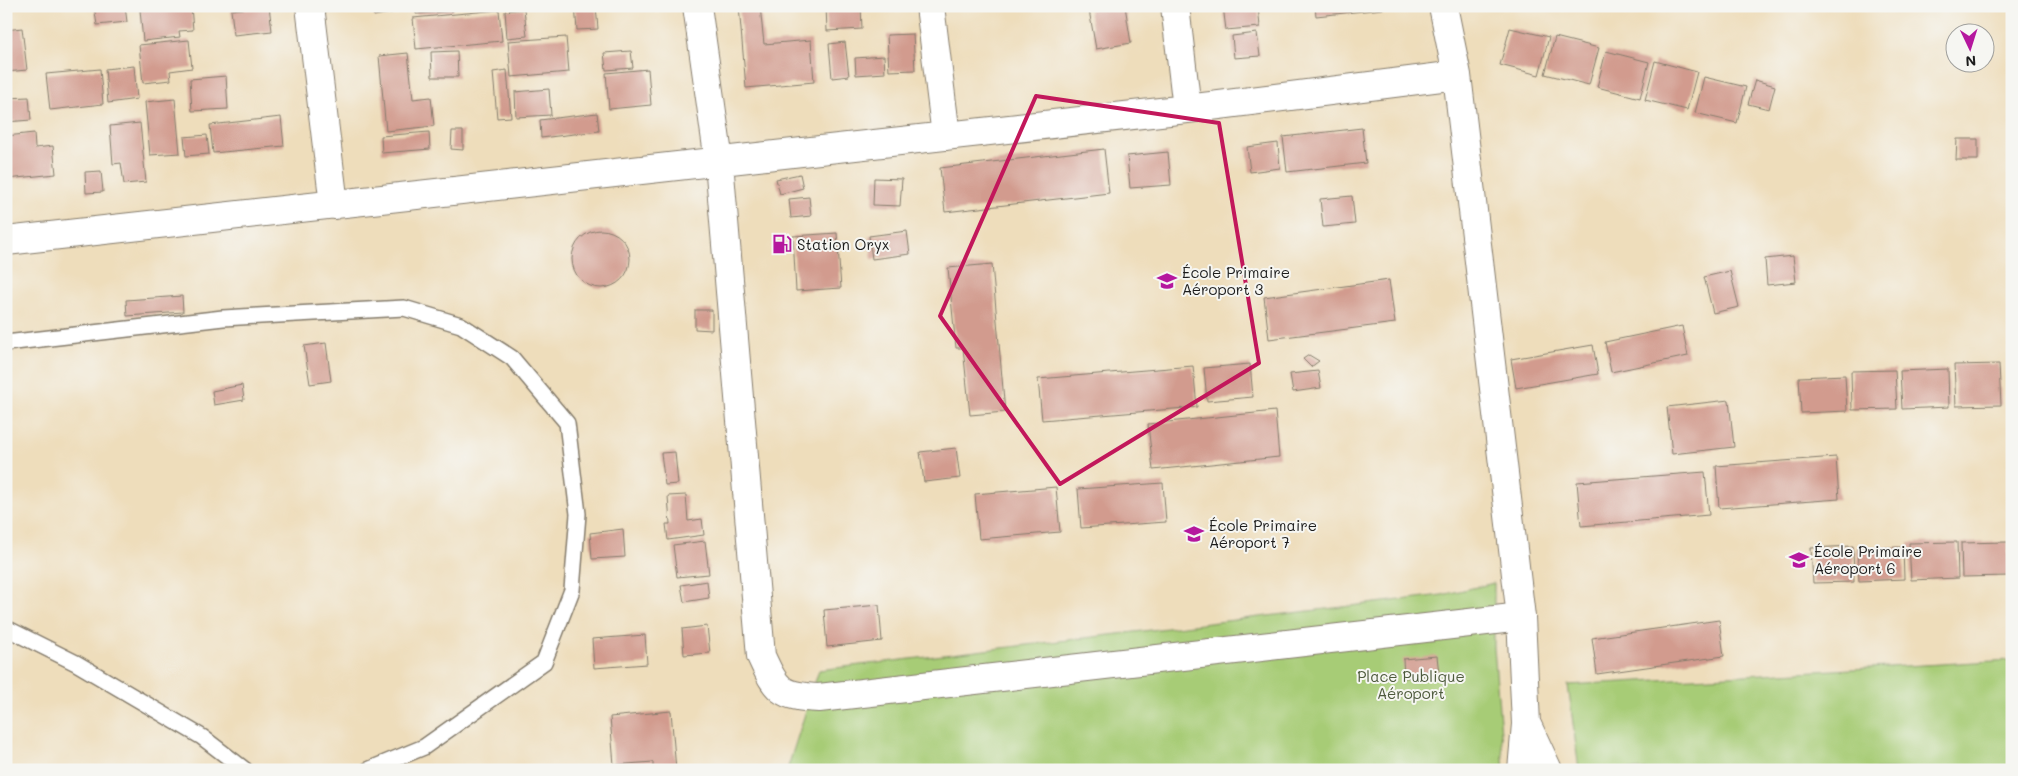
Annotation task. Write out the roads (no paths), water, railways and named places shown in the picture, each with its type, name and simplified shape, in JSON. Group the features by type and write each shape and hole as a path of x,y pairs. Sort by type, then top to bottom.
{"street":[{"path":"310,6 334,205"},
{"path":"697,6 719,162 761,656 770,675 782,691 799,697 819,698 1522,616"},
{"path":"930,6 946,136"},
{"path":"1175,6 1187,109"},
{"path":"1443,6 1457,75 1522,616 1526,724 1542,768"},
{"path":"6,242 1187,109 1457,75"}],"lane":[{"path":"6,343 223,318 404,308 461,325 512,358 567,423 578,514 572,590 544,662 424,748 368,770"},
{"path":"6,628 76,663 202,737 245,770"}],"place":[{"name":"Station Oryx","path":"782,244"},
{"name":"École Primaire Aéroport 3","path":"1167,281"},
{"name":"École Primaire Aéroport 7","path":"1194,534"},
{"name":"École Primaire Aéroport 6","path":"1799,560"}],"park label":[{"name":"Place Publique Aéroport","path":"1411,684"}]}
